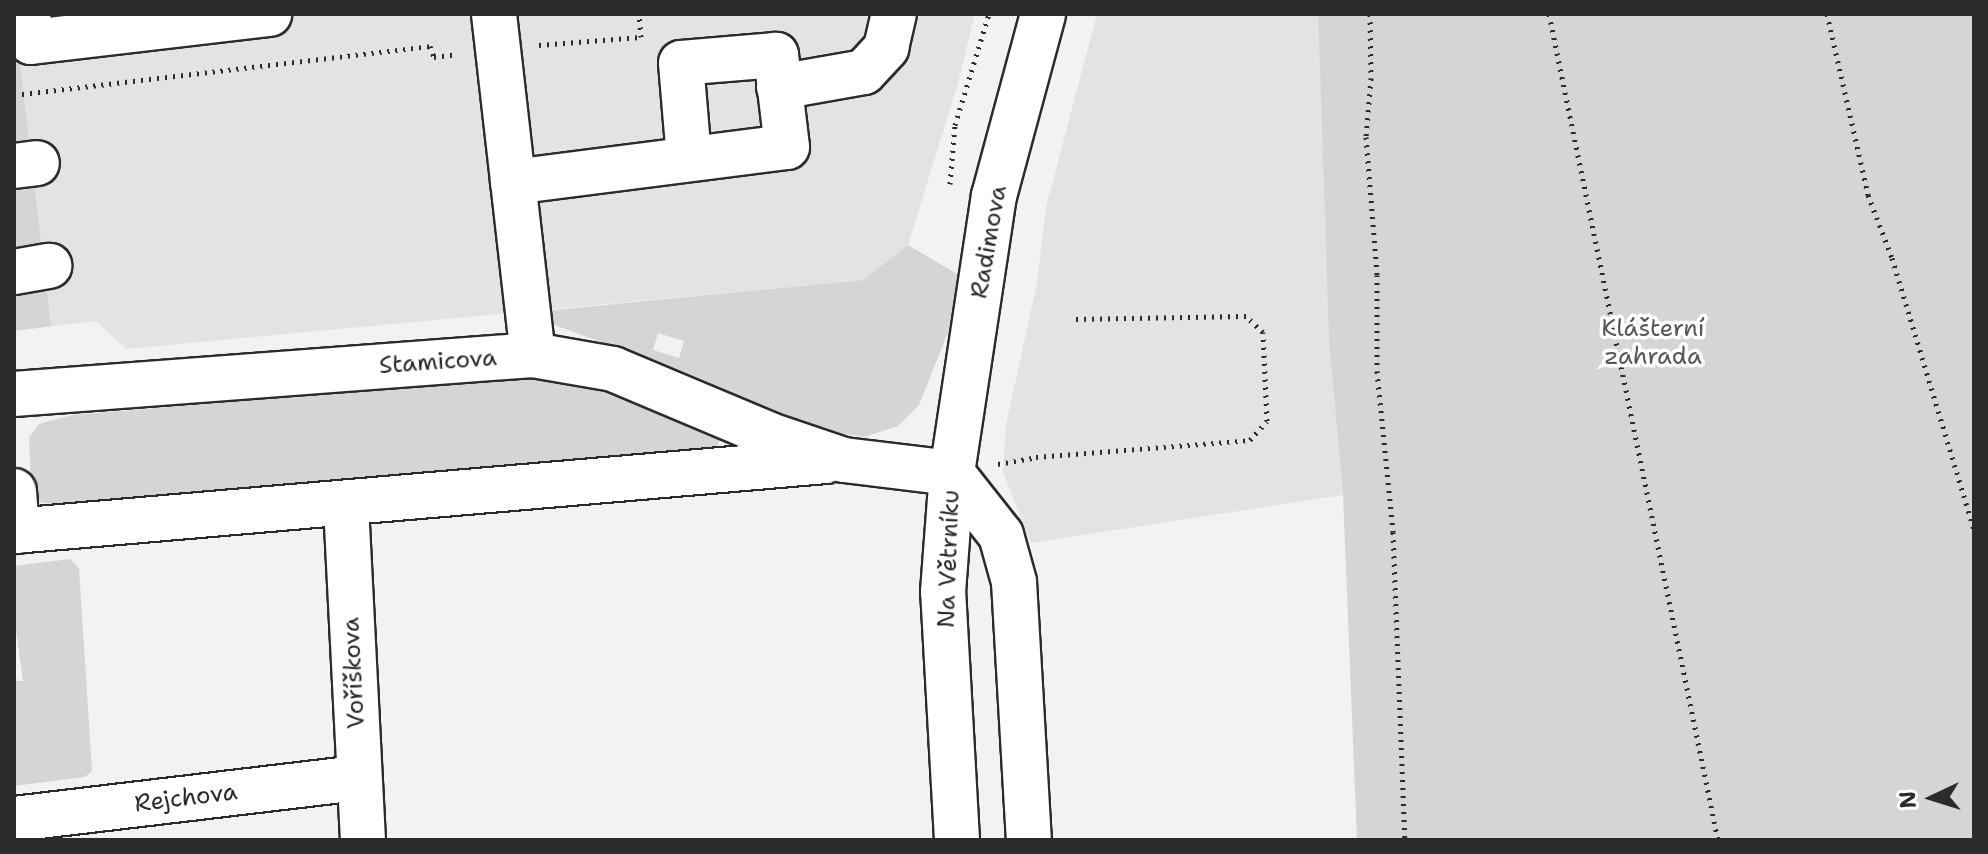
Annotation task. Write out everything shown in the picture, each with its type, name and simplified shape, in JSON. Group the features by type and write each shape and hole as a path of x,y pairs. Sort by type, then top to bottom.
{"street":[{"path":"28,14 31,42 269,14"},
{"path":"779,87 864,72 886,48 894,14"},
{"name":"Radimova","path":"952,473 994,196 1043,14"},
{"path":"496,31 533,355"},
{"path":"513,182 787,147 776,55 681,63 689,159"},
{"name":"Stamicova","path":"14,394 533,355 613,369 770,435 844,460 952,473"},
{"name":"Stamicova","path":"15,518 346,505 844,460"},
{"name":"Na Větrníku","path":"952,473 943,592 957,840"},
{"name":"Na Větrníku","path":"952,473 1001,535 1014,582 1029,840"},
{"name":"Voříškova","path":"346,505 363,840"},
{"name":"Rejchova","path":"14,819 359,778"}],"path":[{"path":"14,95 430,46 434,57 496,31 641,37 639,14"},
{"path":"1370,14 1371,78 1366,137 1377,275 1377,371 1393,532 1405,840"},
{"path":"1549,14 1718,840"},
{"path":"1827,14 1868,195 1892,258 1974,530"},
{"path":"952,473 1036,457 1250,440 1267,421 1263,332 1246,316 1074,319"}],"shaded area":[{"path":"14,14 975,14 958,83 908,245 863,280 126,349 96,321 14,331"},
{"path":"1097,14 1318,14 1329,342 1343,495 1031,543 1003,472 1006,425 1037,283 1046,207"}],"green space":[{"path":"14,14 51,326 14,331"},
{"name":"Klášterní zahrada","path":"1318,14 1974,14 1974,840 1357,840 1343,495 1329,342"},
{"path":"908,245 959,275 948,332 919,405 898,426 864,437 832,432 787,417 690,374 557,326 544,311 863,280","holes":["658,333 684,341 679,358 653,350"]},
{"path":"541,377 573,377 715,430 720,440 716,448 79,509 40,502 31,485 29,437 39,424 72,415"},
{"path":"70,559 79,568 92,771 85,777 14,786 14,681 23,681 14,615 14,566"}]}
